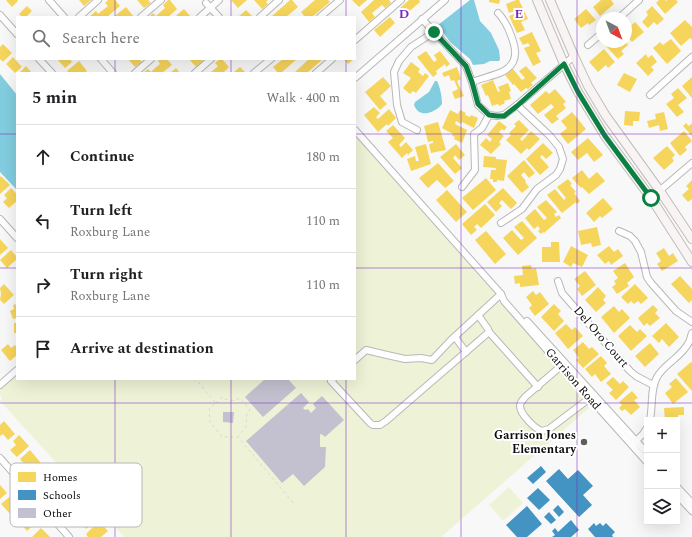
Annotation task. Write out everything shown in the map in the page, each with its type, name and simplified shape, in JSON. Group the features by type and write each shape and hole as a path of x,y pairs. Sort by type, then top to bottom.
{"main road":[{"path":"537,0 564,64 578,92 605,136 651,198 692,262"},
{"path":"550,0 588,86 606,116 660,190 692,239"}],"street":[{"path":"49,0 63,16"},
{"path":"80,16 98,0"},
{"path":"141,16 161,0"},
{"path":"201,16 208,5 219,0"},
{"path":"261,16 280,0"},
{"path":"321,16 340,0"},
{"path":"356,39 401,0"},
{"path":"356,77 445,0"},
{"path":"626,12 639,0"},
{"path":"208,5 218,16"},
{"path":"472,82 503,72 513,63 516,52 514,41 503,18 498,13"},
{"path":"0,15 16,33"},
{"path":"422,20 466,66 478,104 489,115 504,116 574,56"},
{"path":"417,130 402,122 397,105 394,72 399,61 411,47 434,32"},
{"path":"588,45 596,38"},
{"path":"650,95 692,57"},
{"path":"40,60 51,72"},
{"path":"102,60 113,72"},
{"path":"136,72 150,60"},
{"path":"196,72 210,60"},
{"path":"255,72 269,60"},
{"path":"317,72 331,60"},
{"path":"501,223 522,209 537,189 556,175 560,170 563,159 559,147 550,136 517,106"},
{"path":"462,187 475,170 474,134 482,128 489,115"},
{"name":"Garrison Road","path":"356,131 507,299 634,443 644,458"},
{"path":"651,198 692,163"},
{"path":"0,219 16,237"},
{"path":"619,231 630,236 635,242 641,252 651,283 676,311 692,322"},
{"name":"Del Oro Court","path":"558,281 562,293 630,371 653,385"},
{"path":"356,359 366,350 405,359 421,358 432,360 501,294"},
{"name":"Garrison Road","path":"501,294 504,301 590,398 634,443 644,451"},
{"path":"478,315 489,332 538,387"},
{"path":"332,380 331,381 370,423 373,425 380,425 392,417 489,332"},
{"path":"650,417 653,385 658,375 689,343 692,334"},
{"path":"455,337 466,352"},
{"path":"561,366 525,397 521,403 520,407 522,412 535,428 542,431 550,429 590,398"},
{"path":"0,385 16,371"},
{"path":"634,443 644,432"},
{"path":"0,458 10,469"},
{"path":"680,493 692,504"},
{"path":"680,494 692,512"},
{"path":"60,527 69,537"}],"path":[{"path":"195,380 202,385 204,390 216,403"},
{"path":"222,397 226,400 236,401 240,398 250,410 247,413 246,427 238,437 222,437 210,422 209,409 222,397"},
{"path":"238,437 295,505"}],"green space":[{"path":"356,136 497,294 502,303 591,405 588,406 589,408 441,537 124,537 115,527 142,527 142,463 57,463 0,401 2,399 0,396 0,389 16,375 16,380 356,380"},
{"path":"509,487 523,503 503,521 489,505"}],"water":[{"path":"470,0 474,0 480,21 491,33 499,50 499,61 490,61 484,64 473,65 470,59 450,42 438,25"},
{"path":"0,74 16,94 16,189 0,172"},
{"path":"435,81 437,81 439,86 442,104 431,112 420,112 414,105 415,102 429,92"}],"building: Homes":[{"path":"6,0 17,0 18,1 12,7"},
{"path":"79,0 91,0 84,6"},
{"path":"108,0 115,0 120,6 108,16 90,16 96,11 98,14 108,6 105,3"},
{"path":"137,0 148,0 151,3 144,8"},
{"path":"170,0 177,9 169,16 156,16 165,8 163,5"},
{"path":"231,0 247,0 238,8"},
{"path":"254,0 268,0 266,2 268,4 262,9"},
{"path":"290,0 292,0 298,7 287,16 272,16"},
{"path":"315,0 328,0 330,2 313,16 304,16 301,12"},
{"path":"352,0 367,0 359,7"},
{"path":"374,0 389,0 391,3 385,8 382,5 372,13 375,17 369,22 361,12"},
{"path":"409,0 419,0 420,2 405,15 400,8"},
{"path":"489,0 500,0 499,4 489,2"},
{"path":"519,0 528,19 521,22 525,30 517,33 509,16 516,13 515,11 509,13 506,4"},
{"path":"601,0 611,0 614,4 605,12 597,12 593,7"},
{"path":"659,0 676,0 678,2 665,14 656,3"},
{"path":"27,6 32,11 27,16 21,16 19,14"},
{"path":"652,6 664,19 657,25 654,22 648,28 642,22 648,15 646,12"},
{"path":"126,7 133,16 115,16"},
{"path":"184,9 190,16 176,16"},
{"path":"586,9 596,20 581,28 574,19"},
{"path":"246,10 252,16 239,16"},
{"path":"390,17 395,23 380,37 374,30"},
{"path":"685,20 692,27 692,40 690,38 681,46 670,33"},
{"path":"635,22 644,32 632,42 632,25"},
{"path":"532,32 541,51 536,53 541,62 533,66 524,48 530,46 528,43 523,45 519,38"},
{"path":"671,39 681,51 667,64 653,48 660,42 663,45"},
{"path":"3,44 12,53 3,62 0,59 0,47"},
{"path":"608,48 624,48 621,51 624,54 618,59"},
{"path":"604,49 615,62 608,68 606,65 598,72 589,62"},
{"path":"426,51 434,62 437,60 434,55 440,51 450,64 446,67 445,64 436,71 437,74 433,77 417,57"},
{"path":"646,54 648,58 652,55 657,62 651,67 654,70 648,76 636,63"},
{"path":"13,57 22,67 15,73 6,64"},
{"path":"58,60 71,60 72,62 65,68"},
{"path":"129,60 140,60 142,62 135,67"},
{"path":"168,60 172,65 163,72 151,72 160,64 158,61"},
{"path":"190,60 203,61 196,67"},
{"path":"219,60 223,60 229,67 224,72 211,72 218,66 215,63"},
{"path":"282,60 296,60 282,72 277,72 273,67"},
{"path":"308,60 322,60 308,72 295,72"},
{"path":"345,60 353,60 348,64"},
{"path":"79,61 87,71 68,72 67,71"},
{"path":"411,62 420,69 418,72 423,76 425,73 429,76 416,93 413,91 410,94 403,88 411,78 403,73"},
{"path":"26,66 31,72 20,72"},
{"path":"526,66 537,78 531,83 533,85 521,92 505,75 513,69 522,80 525,78 519,71"},
{"path":"240,67 245,72 234,72"},
{"path":"457,67 461,79 457,81 464,96 455,99 452,92 458,89 454,80 451,81 449,75 444,77 442,73"},
{"path":"176,68 179,72 171,72"},
{"path":"148,69 151,72 144,72"},
{"path":"624,73 637,79 630,92 617,85"},
{"path":"383,77 391,86 380,96 387,104 380,110 365,92"},
{"path":"692,77 692,98 682,86"},
{"path":"493,80 498,92 500,91 498,87 508,83 511,91 509,92 511,99 504,101 505,103 499,106 498,104 492,106 488,95 486,96 481,85"},
{"path":"678,88 687,98 678,105 684,112 677,117 666,104 674,98 671,94"},
{"path":"555,89 566,102 563,104 566,108 556,116 559,119 552,124 544,115 554,107 551,104 538,114 530,105 546,91 549,94"},
{"path":"374,107 380,113 376,117 378,119 389,109 396,118 388,126 387,124 378,132 364,115"},
{"path":"450,110 458,114 460,110 466,113 465,115 470,117 471,115 478,118 474,128 462,122 461,124 456,121 455,124 467,130 462,143 454,139 455,137 452,136 453,134 442,128"},
{"path":"625,111 640,112 639,121 633,121 633,126 624,125"},
{"path":"572,112 586,129 568,144 560,134 567,128 561,121"},
{"path":"664,112 668,129 660,131 659,125 649,128 647,121 656,119 655,114"},
{"path":"519,120 529,130 520,139 522,141 531,131 540,139 529,150 527,148 521,154 506,140 511,135 509,133 516,126 514,124"},
{"path":"499,121 507,127 504,131 502,129 499,132 504,136 499,142 501,144 491,154 480,145 486,138 490,142 492,139 487,135"},
{"path":"438,122 446,150 431,153 429,144 433,143 433,141 428,142 424,126"},
{"path":"686,123 689,126 692,123 692,136 683,126"},
{"path":"393,125 405,138 399,145 401,147 406,142 413,150 402,158 388,142 393,138 386,131"},
{"path":"684,131 692,141 685,147 687,150 680,156 670,143"},
{"path":"588,138 603,155 594,162 587,153 578,160 571,152"},
{"path":"543,143 553,153 546,159 542,155 540,157 549,167 540,175 526,159"},
{"path":"426,144 431,164 411,171 407,159 415,156 416,161 419,161 415,147"},
{"path":"456,144 465,155 459,160 455,155 453,158 462,168 455,174 440,157"},
{"path":"667,146 675,155 672,158 674,161 664,170 653,158"},
{"path":"484,156 507,160 504,181 497,180 497,182 493,182 493,179 490,179 491,170 496,170 496,168 483,167"},
{"path":"524,160 535,173 529,178 524,172 521,175 529,187 522,193 507,176"},
{"path":"438,163 454,181 445,188 437,180 428,188 419,178"},
{"path":"582,170 589,179 597,172 605,181 589,194 572,178"},
{"path":"1,176 10,185 0,194 0,177"},
{"path":"486,178 496,190 473,210 462,198"},
{"path":"568,179 572,184 570,185 576,192 574,193 580,201 577,204 576,202 562,213 547,195 555,189 564,200 566,198 557,187"},
{"path":"692,180 692,199 688,202 682,195 689,189 686,186"},
{"path":"11,188 16,193 16,202 9,208 3,202 7,198 4,195"},
{"path":"503,188 517,203 511,209 502,200 499,203 502,206 496,212 487,202"},
{"path":"447,190 467,212 456,222 436,200"},
{"path":"603,198 613,209 602,218 600,216 594,222 586,213"},
{"path":"546,200 557,212 554,214 556,217 559,215 561,218 541,234 538,231 540,229 538,226 534,229 525,218 535,209 544,220 547,218 537,207"},
{"path":"485,204 495,215 481,228 477,224 474,227 477,230 471,235 462,224"},
{"path":"522,221 537,238 518,255 503,238 512,230 521,240 524,238 514,227"},
{"path":"597,227 601,245 592,247 591,243 581,245 578,231"},
{"path":"486,231 506,254 495,264 475,240"},
{"path":"0,239 8,248 0,255"},
{"path":"551,242 559,242 560,262 542,262 542,247 551,247"},
{"path":"571,246 588,255 582,267 573,263 571,267 563,262"},
{"path":"609,246 614,252 618,249 623,256 611,265 609,261 605,264 597,255"},
{"path":"664,248 669,256 673,253 678,261 662,271 657,264 661,261 656,253"},
{"path":"11,250 16,256 16,260 7,268 0,260"},
{"path":"625,263 634,277 627,283 629,286 617,294 612,287 616,284 614,281 618,278 613,271"},
{"path":"531,265 532,269 536,268 539,285 520,287 520,283 515,284 514,276 523,275 522,266"},
{"path":"585,271 596,285 582,296 577,289 580,286 574,279"},
{"path":"680,276 692,289 692,300 689,303 671,284"},
{"path":"4,284 14,295 4,304 0,300 0,288"},
{"path":"635,284 648,298 641,304 638,301 634,304 631,301 628,304 621,297"},
{"path":"598,287 606,296 603,300 606,303 596,312 585,300"},
{"path":"533,291 536,295 540,292 549,304 535,316 529,308 532,305 526,297"},
{"path":"16,304 16,318 13,319 10,311 14,309 13,305"},
{"path":"554,304 561,311 558,314 564,321 554,331 541,317"},
{"path":"653,305 658,310 655,313 660,318 650,326 647,323 644,326 638,318"},
{"path":"614,306 619,312 622,309 630,318 614,333 601,317"},
{"path":"14,323 16,323 16,333 14,333"},
{"path":"666,323 679,337 669,347 662,339 659,343 652,336"},
{"path":"566,324 572,330 575,327 583,336 568,349 555,333"},
{"path":"630,325 637,332 640,329 647,336 631,351 618,336"},
{"path":"583,342 589,349 592,347 599,354 583,368 576,360 579,358 573,350"},
{"path":"650,343 659,354 645,367 635,356"},
{"path":"8,344 11,348 15,345 16,356 10,361 1,350"},
{"path":"601,356 607,363 604,366 611,374 601,382 595,374 592,377 585,369"},
{"path":"691,362 692,363 692,391 677,374"},
{"path":"613,377 620,384 623,381 629,387 616,400 609,393 613,390 606,383"},
{"path":"676,378 688,392 673,404 665,393 672,387 669,384"},
{"path":"632,391 638,398 634,400 640,407 631,415 625,409 622,411 619,408 622,405 619,402"},
{"path":"684,407 684,415 678,415 678,417 665,417 664,408"},
{"path":"4,421 15,434 8,440 3,434 0,436 0,425"},
{"path":"19,435 29,446 17,457 10,450 16,445 13,441"},
{"path":"30,450 41,463 23,463 20,459"},
{"path":"0,485 7,493 0,499"},
{"path":"10,496 10,514 1,504"},
{"path":"24,527 32,527 27,531"},
{"path":"93,527 104,527 108,531 101,537 88,537 86,534"},
{"path":"41,528 50,537 32,537"}],"building: Schools":[{"path":"541,466 546,472 533,484 527,478"},
{"path":"559,469 568,479 578,470 593,486 583,495 592,505 579,517 546,481"},
{"path":"538,488 550,500 539,510 527,498"},
{"path":"558,505 564,512 559,517 553,510"},
{"path":"527,506 542,524 527,537 517,537 506,525"},
{"path":"549,512 556,520 551,524 544,517"},
{"path":"571,520 579,530 571,537 552,537 555,535 552,531 555,528 558,532"},
{"path":"594,523 596,526 600,523 603,526 606,523 615,532 612,535 613,537 595,537 588,529"}],"building: Other":[{"path":"264,380 289,380 296,388 263,417 245,397"},
{"path":"301,393 309,402 303,408 305,410 308,409 311,413 316,408 313,404 322,396 344,420 325,437 320,434 320,447 326,447 325,467 304,486 293,474 282,483 246,441"},
{"path":"223,412 234,412 233,423 223,422"}],"place":[{"name":"Garrison Jones Elementary","path":"584,442"}],"route":[{"path":"434,32 466,66 478,104 489,115 504,116 564,64 578,92 605,136 651,198"}]}
